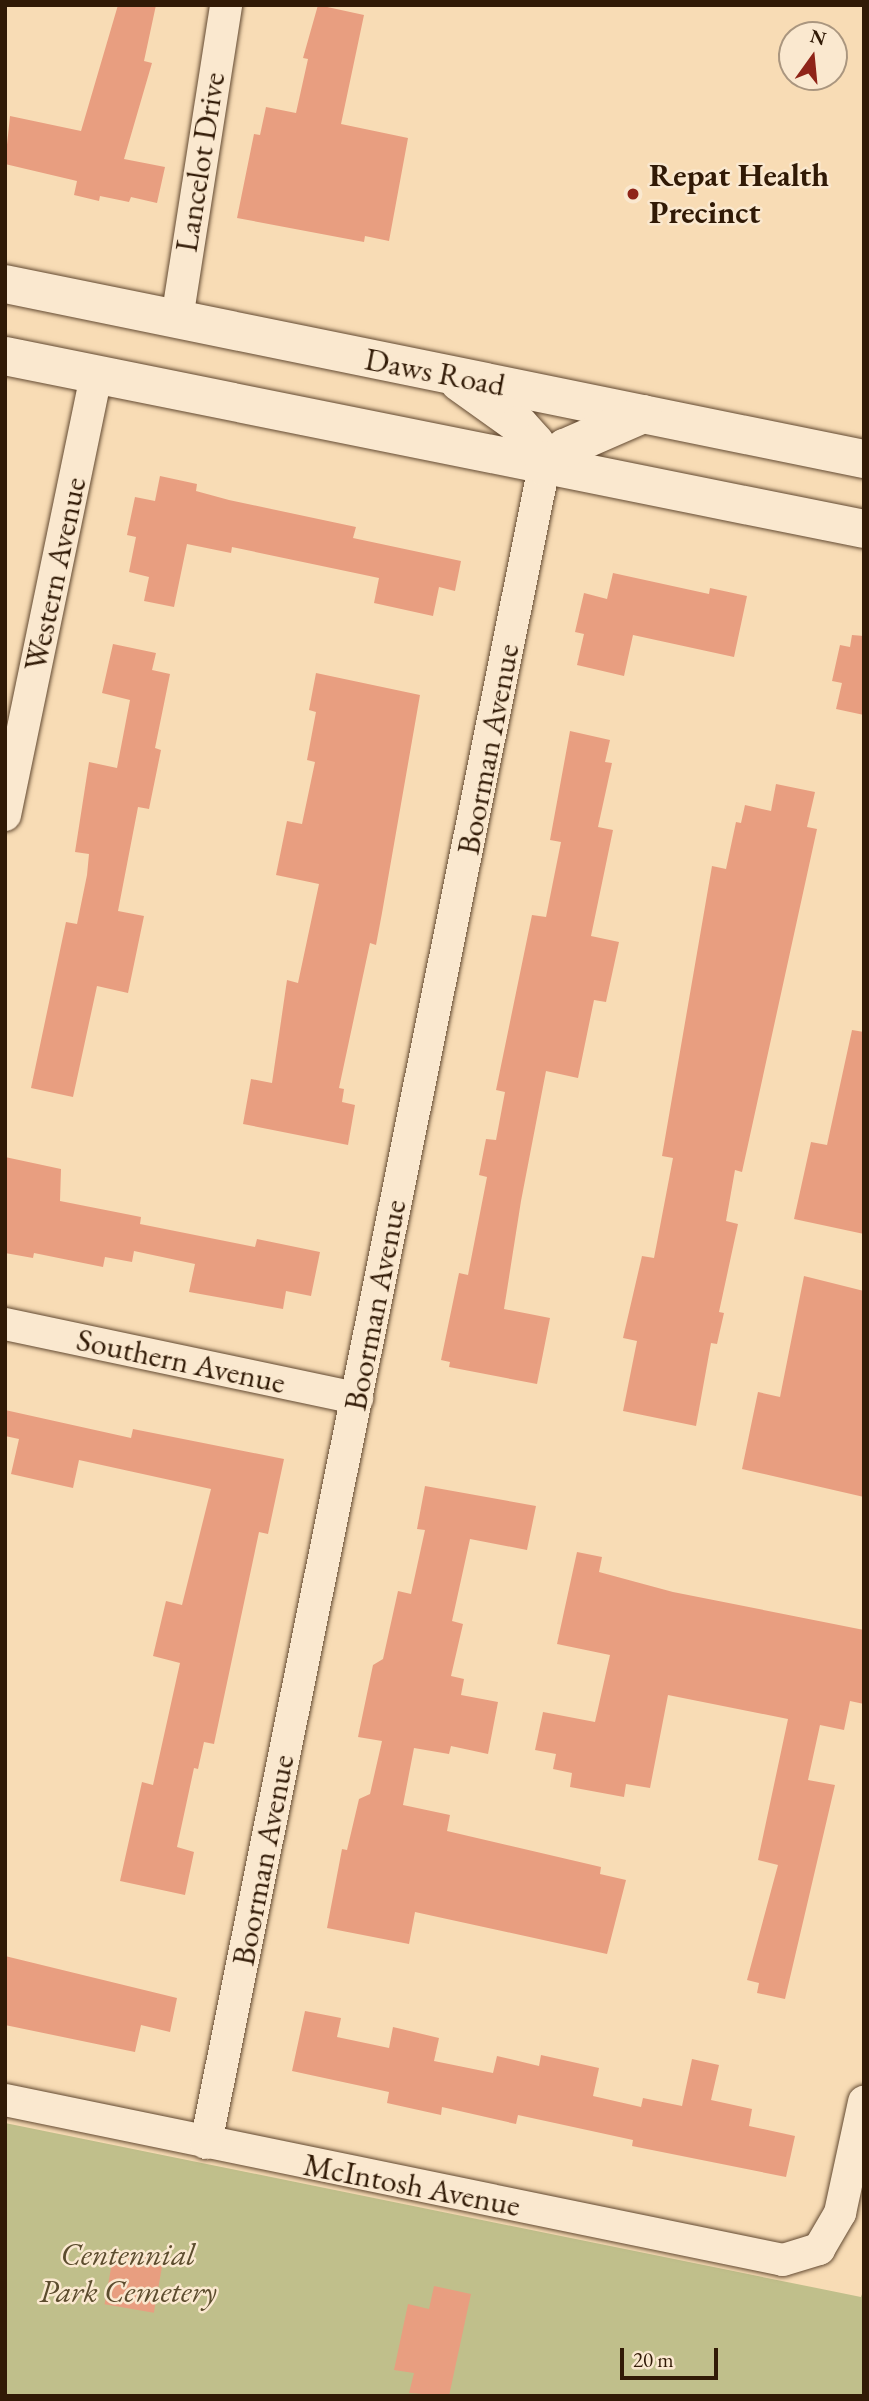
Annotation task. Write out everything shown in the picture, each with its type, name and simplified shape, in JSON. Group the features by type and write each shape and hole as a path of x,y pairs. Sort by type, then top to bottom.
{"main road":[{"name":"Daws Road","path":"5,284 864,459"},
{"path":"5,356 864,529"},
{"path":"449,374 519,425 535,443 544,466"},
{"path":"544,466 565,448 643,414"}],"street":[{"name":"Lancelot Drive","path":"177,319 226,5"},
{"name":"Western Avenue","path":"5,815 96,374"},
{"name":"Boorman Avenue","path":"206,2143 544,466"},
{"name":"Southern Avenue","path":"5,1324 357,1398"},
{"name":"McIntosh Avenue","path":"5,2101 783,2260 819,2249 840,2213 864,2102"}],"green space":[{"name":"Centennial Park Cemetery","path":"5,2123 861,2297 864,2288 864,2396 5,2396"}],"building":[{"path":"118,5 156,5 144,61 152,63 124,159 165,167 157,203 131,197 129,202 100,196 99,201 74,195 77,181 5,164 10,116 81,131"},
{"path":"318,5 364,15 341,124 408,138 389,241 365,236 364,242 237,218 254,134 260,135 266,107 296,113 308,59 303,58"},
{"path":"160,476 197,484 196,491 229,500 356,527 353,538 461,561 455,591 439,587 433,616 374,603 379,578 232,547 231,553 187,544 174,607 144,601 149,577 129,572 136,537 127,535 135,497 155,501"},
{"path":"613,573 709,594 710,588 747,596 734,657 633,635 624,676 577,665 584,634 575,632 584,593 607,599"},
{"path":"852,635 864,636 864,715 836,709 842,683 832,681 840,645 850,647"},
{"path":"113,644 156,653 152,670 170,674 155,748 161,750 149,809 138,807 118,911 144,916 128,993 97,986 73,1097 31,1088 66,922 77,924 87,875 89,854 75,852 89,762 117,768 130,700 102,693"},
{"path":"316,673 420,695 376,945 370,943 339,1088 344,1089 342,1102 355,1105 348,1145 243,1124 251,1079 272,1083 287,980 298,983 319,884 276,875 287,821 302,824 315,762 307,760 316,712 309,710"},
{"path":"570,731 610,740 605,762 612,763 598,827 613,830 591,936 619,942 606,1002 594,1000 578,1078 546,1071 521,1201 504,1309 550,1318 537,1384 449,1367 450,1362 441,1360 459,1273 468,1275 487,1177 479,1175 486,1139 496,1140 505,1092 496,1090 532,915 546,917 561,842 550,840"},
{"path":"776,784 815,792 807,827 817,829 742,1172 735,1170 726,1221 738,1224 719,1312 724,1313 717,1344 711,1343 696,1426 623,1411 637,1341 623,1338 642,1256 654,1258 673,1158 662,1156 712,866 726,869 736,822 741,823 745,805 771,811"},
{"path":"852,1030 864,1032 864,1234 794,1219 811,1142 827,1145"},
{"path":"5,1157 61,1169 60,1201 141,1217 140,1224 255,1247 257,1239 320,1252 311,1296 286,1291 283,1309 189,1292 195,1264 134,1251 132,1262 105,1257 103,1267 34,1253 33,1258 5,1253"},
{"path":"804,1276 864,1291 864,1497 742,1469 758,1392 780,1397"},
{"path":"5,1410 131,1438 133,1429 284,1459 268,1534 259,1532 214,1744 204,1742 198,1769 194,1768 177,1847 194,1852 185,1895 120,1881 142,1782 153,1785 180,1663 153,1656 166,1601 182,1605 211,1489 79,1460 73,1488 11,1474 19,1439 5,1436"},
{"path":"425,1486 536,1506 527,1550 470,1539 452,1621 463,1624 451,1676 464,1679 461,1695 498,1702 488,1754 451,1746 449,1754 414,1748 403,1805 450,1815 447,1831 601,1867 600,1874 626,1880 607,1954 415,1912 409,1944 327,1928 342,1849 347,1850 359,1799 370,1794 382,1741 358,1737 373,1665 383,1659 398,1591 411,1594 425,1530 417,1529"},
{"path":"577,1552 602,1557 599,1572 673,1592 864,1630 864,1704 850,1701 844,1730 820,1725 808,1780 835,1785 785,1999 757,1993 759,1983 747,1980 778,1865 758,1860 788,1719 668,1695 650,1788 626,1784 624,1797 570,1787 572,1773 553,1769 556,1754 535,1750 543,1712 595,1722 610,1655 557,1644"},
{"path":"5,1956 177,1998 170,2032 141,2025 135,2052 5,2025"},
{"path":"305,2011 341,2018 337,2037 389,2048 393,2027 439,2038 434,2061 493,2073 497,2056 539,2066 541,2055 599,2068 593,2096 641,2107 643,2098 682,2106 692,2059 719,2065 711,2100 752,2109 749,2126 795,2136 786,2177 632,2146 633,2140 518,2115 516,2124 442,2107 441,2115 387,2103 389,2092 292,2071"},
{"path":"114,2251 163,2260 154,2313 105,2304"},
{"path":"434,2286 471,2294 449,2396 409,2393 414,2373 394,2370 408,2304 429,2309"}],"place":[{"name":"Repat Health Precinct","path":"633,194"}]}
